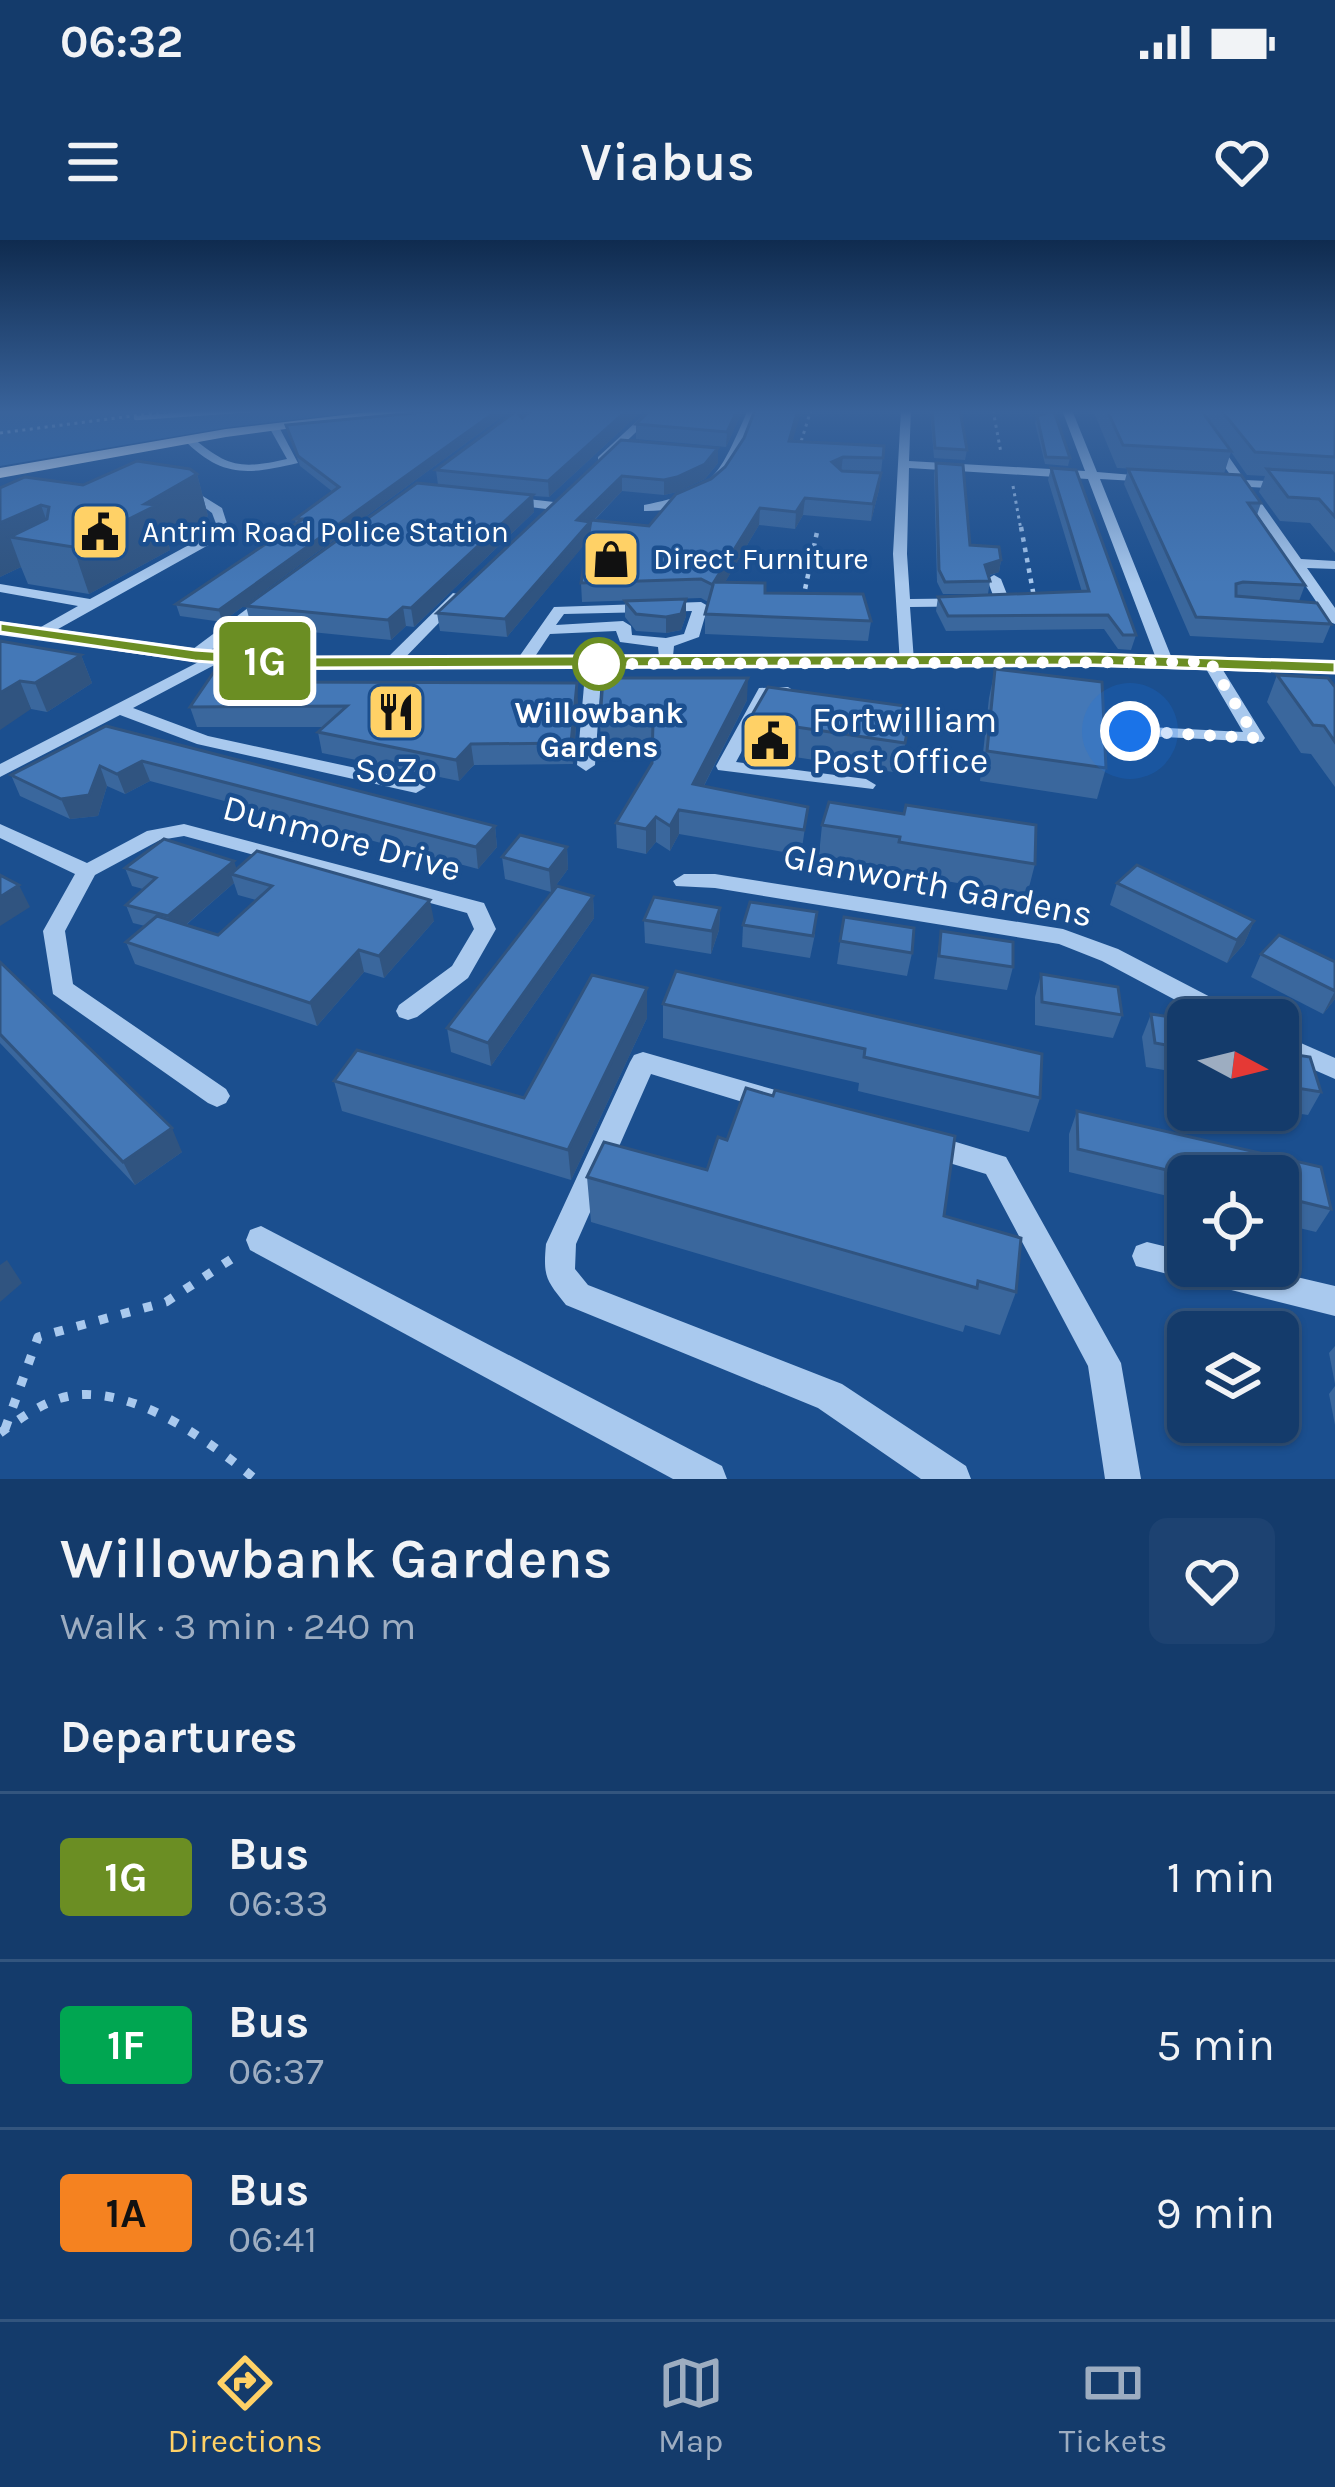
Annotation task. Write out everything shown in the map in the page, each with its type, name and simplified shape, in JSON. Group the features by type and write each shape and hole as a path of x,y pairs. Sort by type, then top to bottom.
{"main road":[{"path":"0,473 57,468"},
{"path":"0,628 221,661 594,664 666,653 1335,668"}],"street":[{"path":"226,468 237,472 259,468"},
{"path":"586,475 593,468"},
{"path":"648,508 698,499 711,490 725,468"},
{"path":"903,468 906,661"},
{"path":"969,468 1169,479"},
{"path":"1089,468 1165,661"},
{"path":"1229,468 1333,617"},
{"path":"1192,481 1335,488"},
{"path":"881,482 902,483"},
{"path":"539,520 570,490"},
{"path":"37,634 225,530 218,511 193,494"},
{"path":"484,498 554,506"},
{"path":"1295,562 1335,565"},
{"path":"0,588 21,575"},
{"path":"902,604 1003,602 994,579"},
{"path":"389,665 473,582"},
{"path":"0,588 92,604"},
{"path":"0,771 221,661 284,588"},
{"path":"522,664 566,601 612,603 694,591"},
{"path":"545,630 622,626 625,639 666,653 691,638 701,606 559,610"},
{"path":"1308,613 1333,617"},
{"path":"1130,731 1256,738 1210,662"},
{"path":"302,688 321,663"},
{"path":"586,765 594,664"},
{"path":"789,692 764,692 725,766 866,784"},
{"path":"119,709 202,740 416,787"},
{"path":"0,830 87,871 54,932 62,988 218,1096"},
{"name":"Dunmore Drive","path":"87,871 154,835 184,830 476,908 485,929 460,972 408,1011"},
{"name":"Glanworth Gardens","path":"684,881 715,880 1063,937 1110,955 1194,999"},
{"path":"1299,1053 1335,1069"},
{"path":"797,1107 643,1062 561,1244 560,1273 577,1295 830,1396 953,1479"},
{"path":"885,1133 996,1165 1104,1363 1123,1479"},
{"path":"261,1240 710,1479"},
{"path":"1147,1256 1167,1261"},
{"path":"1277,1287 1335,1301"}],"path":[{"path":"1003,602 1035,602 1007,470"},
{"path":"802,603 817,532"},
{"path":"2,1431 38,1337 166,1302 261,1240"},
{"path":"2,1431 37,1406 81,1394 144,1408 255,1479"}],"building":[{"path":"122,468 182,468 197,474 145,504 157,505 73,547 10,537 47,519 49,507 41,505 0,523 0,488 25,477 83,485"},
{"path":"314,468 417,468 219,610 176,604 303,519 295,519 339,487"},
{"path":"439,468 563,468 548,481 436,470"},
{"path":"591,468 697,468 664,480 622,476 577,520 590,522 505,619 437,613"},
{"path":"724,468 838,468 881,473 873,504 805,498 796,512 760,508 714,582 765,583 765,593 863,594 871,621 705,614 713,585 701,579 581,583 591,520 649,526 676,494"},
{"path":"936,468 963,468 970,545 999,547 1001,560 985,565 990,581 945,582 939,570"},
{"path":"1051,468 1076,470 1136,635 1123,635 1108,615 948,616 938,597 1089,591"},
{"path":"1128,469 1241,475 1261,503 1248,503 1305,585 1243,582 1236,584 1236,596 1317,603 1331,624 1196,617"},
{"path":"1267,469 1335,473 1335,517 1319,499 1288,497"},
{"path":"417,483 533,495 411,608 403,607 388,620 246,606"},
{"path":"686,599 681,614 666,617 636,614 625,601"},
{"path":"0,641 81,655 35,683 20,681 0,693"},
{"path":"218,666 230,677 277,677 274,682 577,683 571,743 471,744 456,760 318,732 347,706 190,707"},
{"path":"995,669 1102,682 1106,768 987,751"},
{"path":"1277,675 1328,678 1335,687 1335,742 1324,726 1313,725"},
{"path":"603,678 748,678 693,784 808,807 804,830 679,810 670,826 656,817 646,829 616,823 652,763 653,721 600,722"},
{"path":"768,687 912,707 905,743 749,720"},
{"path":"106,726 495,826 476,847 142,761 117,774 100,766 89,795 61,799 11,775"},
{"path":"829,802 904,814 906,805 1036,825 1035,864 822,825"},
{"path":"520,835 567,847 549,870 502,857"},
{"path":"164,839 234,861 168,916 126,905 156,878 125,868"},
{"path":"257,851 430,900 379,956 359,950 310,1003 126,942 157,916 218,935 272,886 231,874"},
{"path":"1137,865 1254,921 1237,940 1117,883"},
{"path":"0,875 19,885 0,897"},
{"path":"557,886 593,896 488,1043 447,1028"},
{"path":"654,897 720,908 712,931 644,920"},
{"path":"750,902 817,912 813,936 743,925"},
{"path":"844,917 914,928 912,953 840,941"},
{"path":"941,931 1013,942 1013,967 939,956"},
{"path":"1279,935 1335,962 1335,991 1261,954"},
{"path":"0,962 172,1128 123,1162 0,1034"},
{"path":"676,971 1042,1054 1040,1098 864,1057 865,1049 663,1004"},
{"path":"1041,974 1118,987 1122,1015 1042,1002"},
{"path":"592,975 647,988 568,1150 334,1081 357,1050 524,1098"},
{"path":"1151,1014 1167,1016 1167,1045 1155,1043"},
{"path":"1299,1055 1310,1057 1321,1092 1299,1088"},
{"path":"746,1088 773,1096 775,1090 955,1136 944,1216 1021,1238 1016,1292 978,1281 977,1288 587,1177 604,1142 707,1170 718,1137 727,1140"},
{"path":"1077,1111 1269,1155 1167,1155 1167,1170 1078,1149"},
{"path":"1299,1162 1321,1167 1331,1209 1299,1201"}],"bus line":[{"name":"1G","path":"0,628 195,656 298,663 1094,660 1335,668"}],"place":[{"name":"Antrim Road Police Station","path":"100,532"},
{"name":"Direct Furniture","path":"611,559"},
{"name":"Willowbank Gardens","path":"599,664"},
{"name":"SoZo","path":"396,712"},
{"name":"Fortwilliam Post Office","path":"770,741"}],"route":[{"path":"599,664 594,664 1210,662 1256,738 1130,731"}]}
